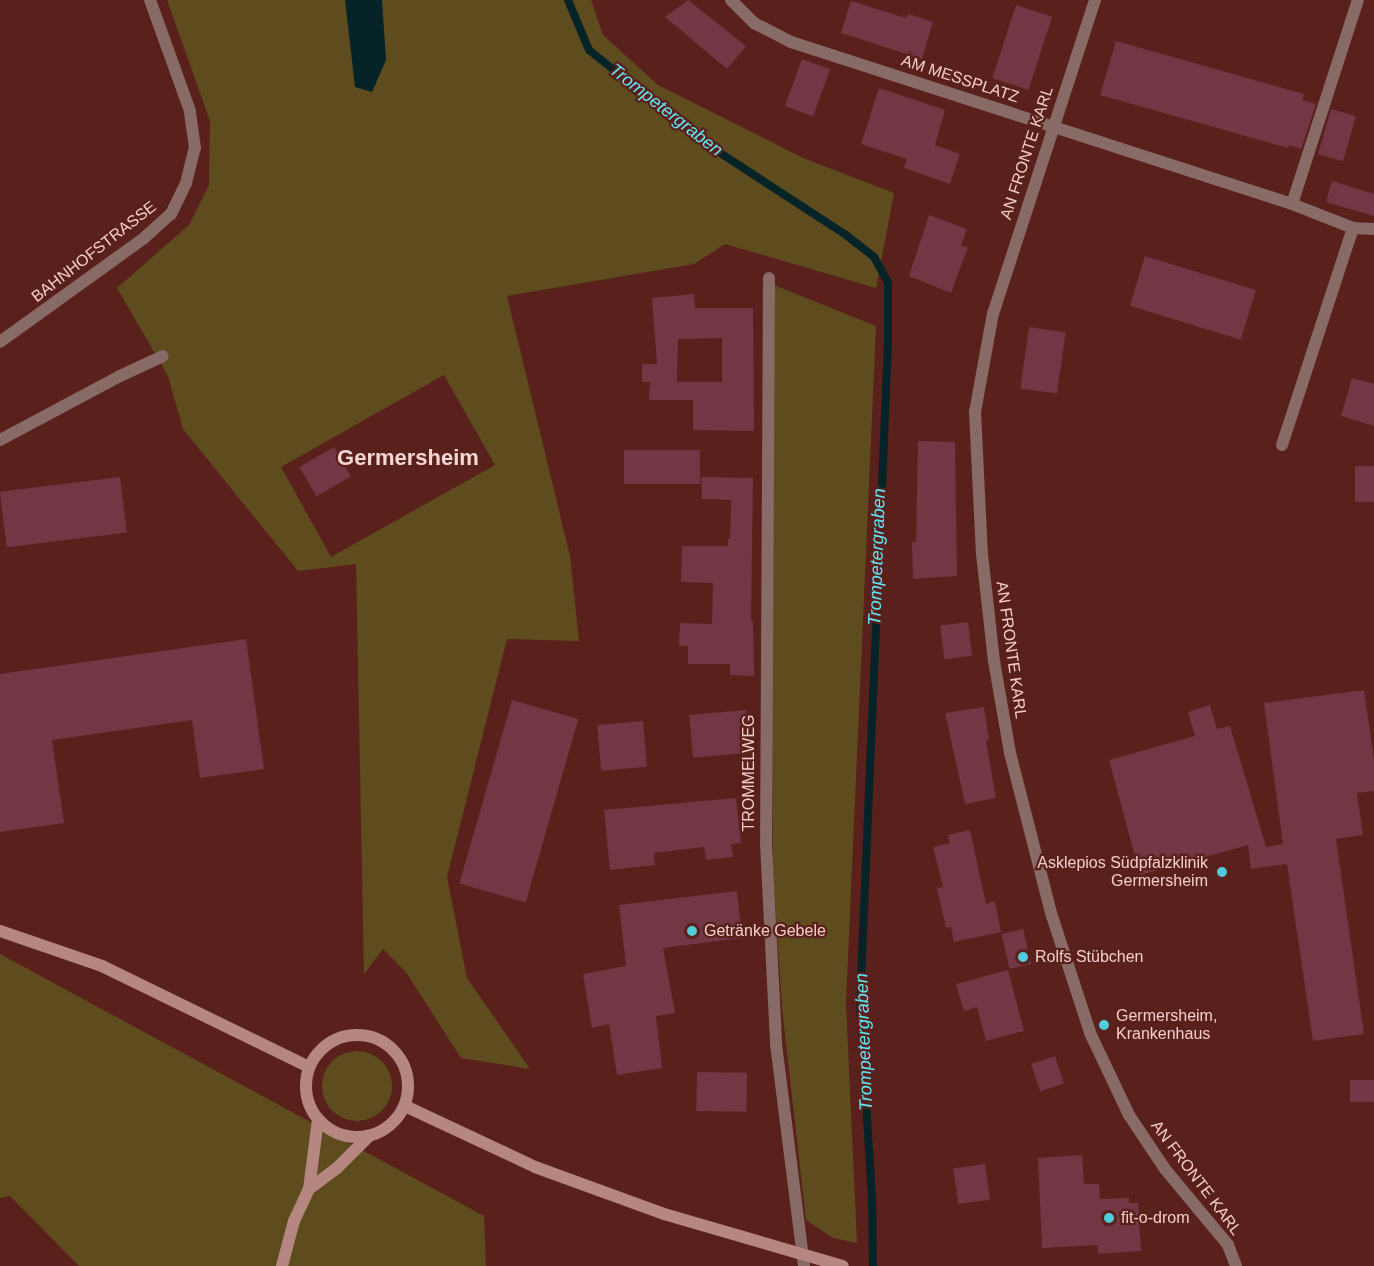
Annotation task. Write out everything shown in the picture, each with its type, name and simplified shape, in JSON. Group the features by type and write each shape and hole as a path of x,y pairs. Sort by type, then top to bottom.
{"main road":[{"path":"0,931 102,966 309,1067"},
{"path":"309,1189 338,1167 369,1137 384,1130 396,1120 405,1106 408,1090 404,1067 390,1047 376,1038 360,1035 344,1036 329,1043 317,1053 309,1067 305,1083 307,1100 318,1120 338,1135 354,1138 369,1137"},
{"path":"405,1106 535,1167 664,1214 761,1243 804,1261 843,1266"},
{"path":"282,1266 294,1221 309,1189 318,1120"}],"street":[{"name":"BAHNHOFSTRASSE","path":"0,342 144,238 171,214 186,183 195,148 190,111 150,0"},
{"name":"AM MESSPLATZ","path":"730,0 754,23 791,42 1292,204 1353,228 1374,229"},
{"name":"AN FRONTE KARL","path":"1095,0 993,313 975,412 982,554 994,661 1010,753 1052,916 1091,1035 1129,1115 1165,1169 1228,1245 1236,1266"},
{"path":"1292,204 1358,0"},
{"path":"1282,445 1353,228"},
{"name":"TROMMELWEG","path":"768,278 766,844 776,1044 804,1261"},
{"path":"0,440 120,376 163,356"}],"shaded area":[{"path":"167,0 591,0 603,35 658,85 803,158 894,193 876,288 725,244 694,264 507,296 570,556 579,641 507,639 447,877 467,978 530,1069 461,1058 406,972 383,949 364,974 356,564 298,571 183,429 168,376 117,288 189,225 209,185 210,121","holes":["444,375 495,465 331,557 281,467"]},
{"path":"774,285 876,326 846,1003 857,1243 833,1238 806,1220 782,1008 773,870 771,542"},
{"path":"0,954 484,1216 486,1266 79,1266 10,1196 0,1198"},
{"path":"350,1051 364,1051 377,1056 387,1066 392,1086 387,1106 377,1116 364,1121 350,1121 337,1116 327,1106 322,1093 322,1079 327,1066 337,1056"}],"water":[{"path":"345,0 382,0 386,60 372,92 355,87"}],"building":[{"path":"688,0 746,46 727,69 665,17"},
{"path":"851,1 906,18 908,14 933,22 922,59 841,33"},
{"path":"1016,5 1052,17 1028,90 992,78"},
{"path":"1116,41 1304,94 1302,100 1316,104 1301,149 1289,145 1288,148 1100,95"},
{"path":"802,59 830,69 813,116 785,106"},
{"path":"879,88 945,110 935,145 960,154 950,184 904,168 907,159 861,144"},
{"path":"1331,109 1356,116 1343,161 1318,154"},
{"path":"1332,181 1374,194 1374,216 1326,202"},
{"path":"929,215 967,229 961,246 968,247 951,293 909,276"},
{"path":"1145,256 1256,290 1241,340 1130,306"},
{"path":"694,294 695,308 753,308 754,431 693,430 693,400 649,400 650,382 642,382 642,364 657,364 652,298","holes":["722,338 722,382 677,382 678,339"]},
{"path":"1029,327 1066,332 1057,394 1020,388"},
{"path":"1352,378 1374,384 1374,426 1341,416"},
{"path":"918,441 955,442 957,576 913,579 912,542 916,542"},
{"path":"334,447 351,476 316,496 299,467"},
{"path":"624,450 700,450 700,484 624,484"},
{"path":"1355,466 1374,466 1374,502 1355,502"},
{"path":"120,477 127,533 7,547 0,492"},
{"path":"701,477 753,478 751,621 753,621 754,676 730,675 730,664 688,664 688,646 679,646 680,623 712,624 713,583 681,582 682,546 728,546 728,539 730,539 731,500 702,499"},
{"path":"968,622 972,656 944,659 940,625"},
{"path":"246,639 264,769 200,778 192,720 52,740 64,823 0,832 0,674"},
{"path":"1364,690 1374,760 1374,791 1357,793 1363,835 1336,839 1364,1034 1313,1041 1287,864 1251,869 1248,845 1140,875 1109,760 1195,736 1188,712 1210,705 1217,729 1230,726 1266,847 1283,844 1264,703"},
{"path":"512,700 578,719 526,903 459,884"},
{"path":"984,707 989,740 986,741 996,798 965,804 945,713"},
{"path":"746,710 750,753 693,758 689,715"},
{"path":"643,721 647,767 601,771 597,725"},
{"path":"736,798 741,843 731,844 733,857 706,860 704,847 654,853 655,865 610,870 604,810"},
{"path":"970,830 986,904 995,901 1001,932 954,942 951,927 946,928 937,888 943,887 933,847 950,843 948,835"},
{"path":"737,891 742,938 663,948 675,1013 656,1016 662,1068 617,1075 609,1024 592,1028 583,974 626,966 619,905"},
{"path":"1023,929 1031,964 1010,969 1002,934"},
{"path":"1008,970 1024,1031 986,1041 977,1007 964,1011 956,984"},
{"path":"1055,1056 1064,1084 1040,1091 1031,1064"},
{"path":"697,1072 747,1073 746,1112 696,1111"},
{"path":"1350,1080 1374,1080 1374,1102 1350,1102"},
{"path":"1082,1155 1084,1184 1099,1184 1100,1199 1129,1198 1129,1203 1138,1203 1141,1251 1098,1254 1098,1245 1042,1248 1038,1158"},
{"path":"985,1164 990,1200 958,1204 953,1168"}],"waterway":[{"name":"Trompetergraben","path":"568,0 589,50 705,143 846,235 874,257 888,282 888,344 860,1003 872,1197 873,1266"}],"place":[{"name":"Asklepios Südpfalzklinik Germersheim","path":"1222,872"},
{"name":"Getränke Gebele","path":"692,931"},
{"name":"Rolfs Stübchen","path":"1023,957"},
{"name":"Germersheim, Krankenhaus","path":"1104,1025"},
{"name":"fit-o-drom","path":"1109,1218"}],"district":[{"name":"Germersheim","path":"408,458"}]}
